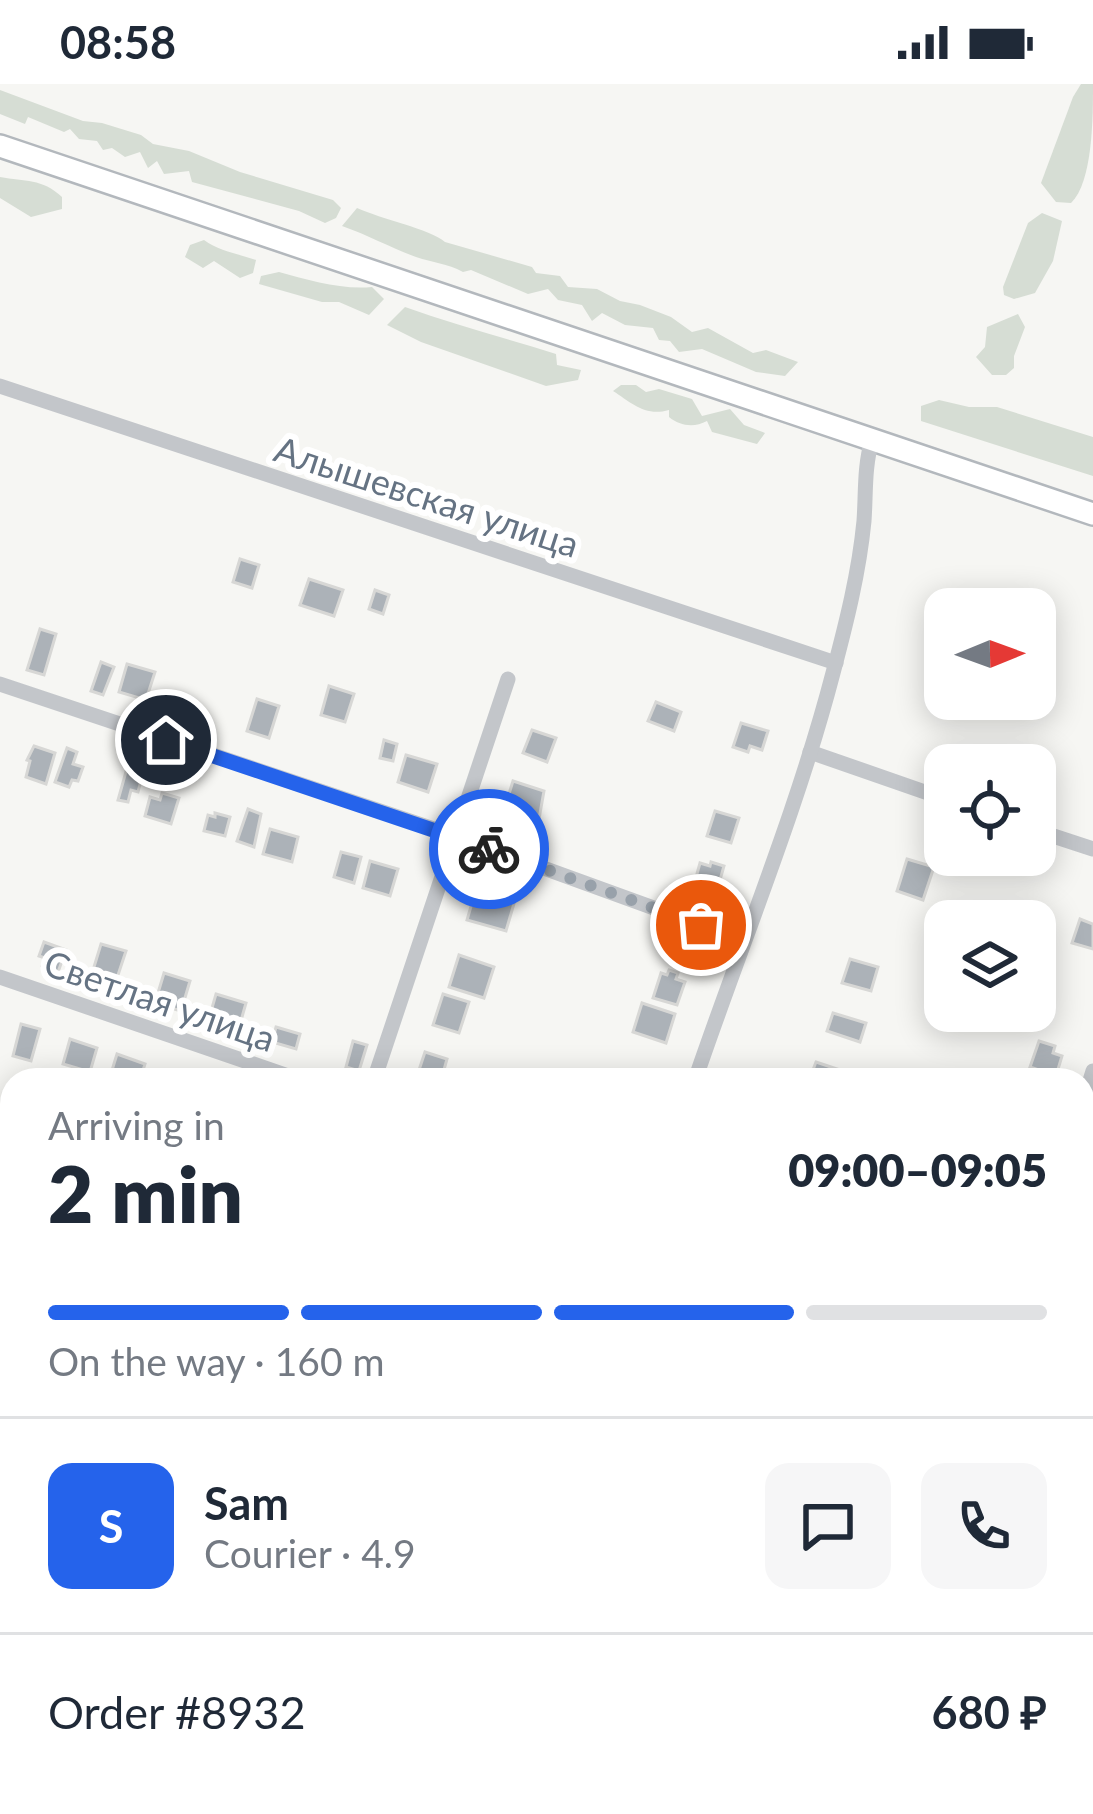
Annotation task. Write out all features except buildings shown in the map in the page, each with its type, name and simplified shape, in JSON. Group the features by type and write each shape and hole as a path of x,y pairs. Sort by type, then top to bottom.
{"main road":[{"path":"0,146 1093,514"}],"street":[{"name":"Алышевская улица","path":"0,386 836,663"},
{"path":"699,1068 810,752 836,663 852,598 872,440"},
{"path":"378,1068 508,679"},
{"path":"0,684 458,838 742,940"},
{"path":"810,752 924,792"},
{"path":"1056,837 1093,850"},
{"name":"Светлая улица","path":"0,976 265,1068"}],"shaded area":[{"path":"1081,84 1093,84 1088,165 1071,203 1056,202 1041,183"},
{"path":"0,90 333,200 341,208 336,218 325,223 299,211 192,182 189,171 164,174 157,161 148,168 140,152 125,157 112,148 103,150 97,141 79,139 70,129 64,132 28,117 25,124 0,114"},
{"path":"0,177 47,187 62,197 62,209 31,217 0,198"},
{"path":"357,208 445,242 532,267 536,273 560,276 568,287 597,289 671,317 692,332 708,328 753,353 766,350 798,362 785,376 756,372 702,349 679,352 670,341 659,340 653,328 625,325 602,313 592,321 582,305 558,300 548,289 528,294 471,270 463,272 416,257 342,226"},
{"path":"1042,213 1062,221 1053,261 1035,293 1014,299 1004,295 1003,287 1028,223"},
{"path":"204,240 256,260 253,273 240,278 214,261 203,268 185,257 190,245"},
{"path":"279,272 337,286 372,287 384,299 369,315 339,302 322,302 259,284 261,276"},
{"path":"405,307 556,354 557,365 581,370 578,380 546,386 421,342 387,325"},
{"path":"1018,314 1025,327 1014,368 1006,375 992,375 976,357 985,347 987,327"},
{"path":"621,385 692,399 702,416 730,409 744,425 765,433 757,444 712,432 707,421 682,424 669,417 669,410 646,410 613,391"},
{"path":"939,400 997,407 1093,437 1093,476 921,421 921,406"}],"way so far":[{"path":"489,849 701,925"}],"route":[{"path":"166,740 489,849"}]}
